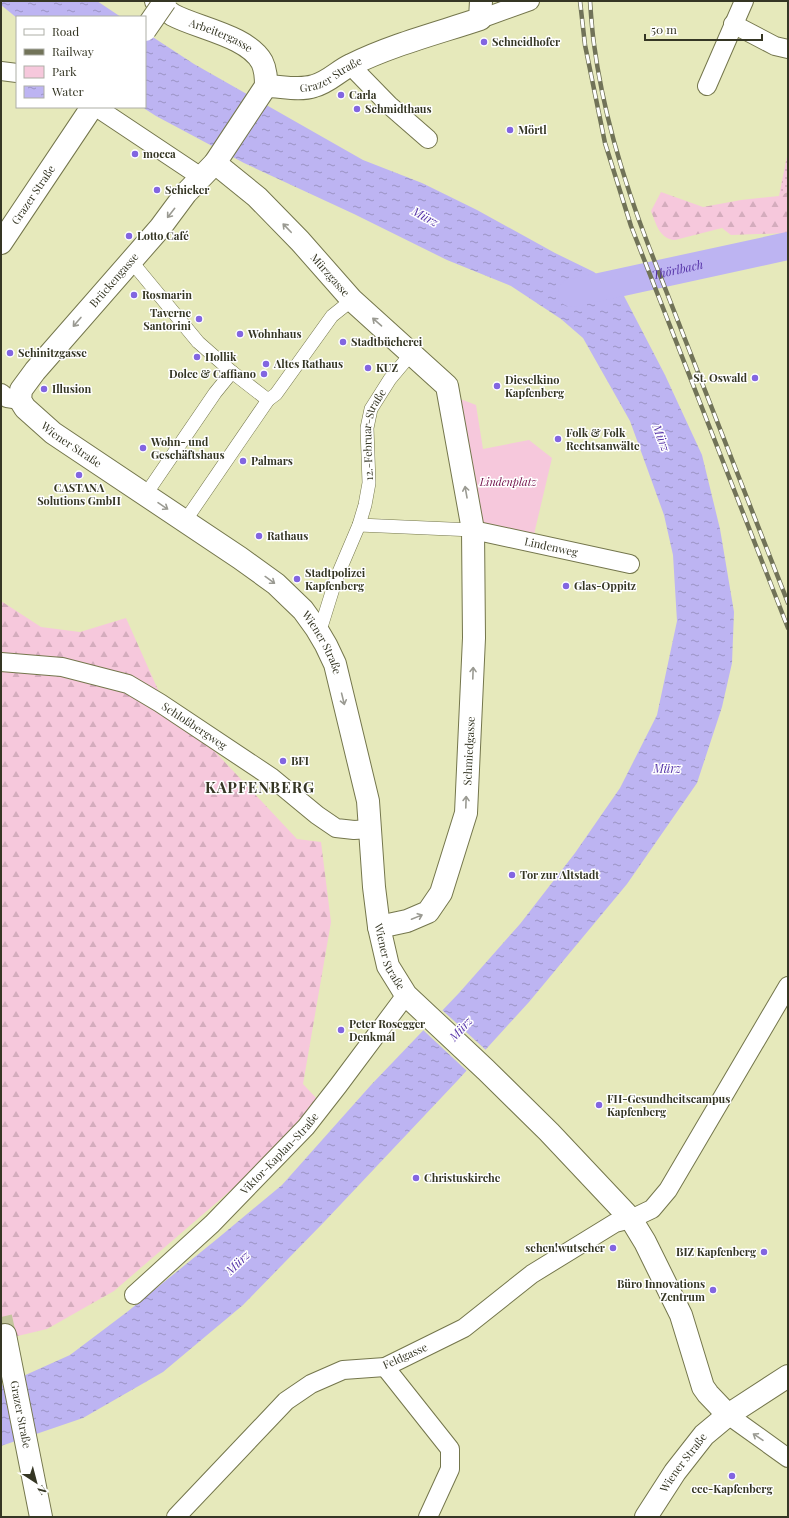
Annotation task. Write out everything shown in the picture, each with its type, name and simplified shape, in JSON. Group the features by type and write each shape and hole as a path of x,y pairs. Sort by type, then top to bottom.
{"main road":[{"name":"Arbeitergasse","path":"156,1 172,14 196,25 230,37 252,50 262,61 266,74 266,86"},
{"path":"146,29 165,1"},
{"name":"Grazer Straße","path":"266,86 299,88 313,87 327,82 350,65 418,39 481,10"},
{"path":"208,170 266,86"},
{"name":"Grazer Straße","path":"1,243 87,115"},
{"name":"Brückengasse","path":"11,396 21,390 35,371 208,170"},
{"name":"Mürzgasse","path":"208,170 257,197 300,241 352,300 447,386 473,530"},
{"name":"Wiener Straße","path":"11,396 54,433 146,494 276,584 303,610 316,628 335,664 368,801 374,887 379,927 388,966 406,995 486,1070 631,1219 645,1242 680,1315 703,1388 728,1415"},
{"name":"Schmiedgasse","path":"379,927 401,923 428,912 441,893 466,813 474,638 473,530"},
{"name":"Grazer Straße","path":"5,1335 42,1517"},
{"name":"Wiener Straße","path":"646,1517 675,1472 704,1435 728,1415 788,1376"}],"street":[{"name":"Grazer Straße","path":"481,10 530,1"},
{"path":"707,86 732,24 744,1"},
{"path":"732,24 775,46 788,49"},
{"path":"350,65 389,105 428,139"},
{"path":"1,71 16,73"},
{"name":"Mürzgasse","path":"98,108 208,170"},
{"path":"131,261 198,342 231,370 272,397"},
{"path":"185,521 272,397 332,316 352,300"},
{"name":"12.-Februar-Straße","path":"316,628 322,624 336,579 360,525 365,506 369,483 367,428 371,409 390,379 411,354"},
{"path":"146,494 231,370"},
{"path":"360,525 473,530"},
{"name":"Lindenweg","path":"473,530 630,564"},
{"name":"Schloßbergweg","path":"1,662 62,667 128,684 167,708 271,778 317,816 336,828 354,830 370,829"},
{"name":"Feldgasse","path":"176,1517 286,1402 311,1384 343,1370 385,1367 464,1328 532,1274 615,1223 631,1219 652,1209 668,1190 788,986"},
{"name":"Viktor-Kaplan-Straße","path":"134,1295 212,1224 306,1126 406,995"},
{"path":"385,1367 450,1449 450,1470 428,1517"},
{"path":"728,1415 788,1458"}],"green space":[{"path":"788,151 788,192 779,196"},
{"path":"661,192 703,207 741,200 779,196 788,192 788,233 731,235 722,228 675,240 670,239 665,237 659,230 651,211"},
{"name":"Lindenplatz","path":"455,397 476,405 483,449 529,440 552,458 535,530 534,542 482,533"},
{"path":"1,601 41,627 80,632 126,618 159,692 297,839 321,842 331,922 303,1084 318,1100 245,1178 114,1291 47,1329 1,1340"}],"water":[{"path":"1,1 97,1 120,16 16,17 1,5"},
{"name":"Mürz","path":"146,33 194,64 363,160 422,183 477,210 555,253 594,272 624,296 665,375 702,455 720,529 734,612 732,663 722,707 697,783 627,884 529,1002 458,1080 325,1221 243,1305 163,1372 83,1418 1,1446 1,1386 70,1355 127,1312 282,1185 371,1085 459,993 520,924 575,853 620,788 657,715 677,621 673,555 664,515 630,421 583,338 561,319 511,286 447,260 354,214 244,163 144,108 146,108"}],"pier":[{"path":"441,1009 487,1051 468,1072 422,1029"}],"waterway":[{"name":"Thörlbach","path":"572,293 788,246"}],"tunnel":[{"path":"1,1317 5,1335"}],"railway":[{"path":"580,1 585,45 605,143 631,226 788,628"},
{"path":"590,1 594,44 603,96 631,198 788,603"}],"place":[{"name":"Schneidhofer","path":"484,42"},
{"name":"Carla","path":"341,95"},
{"name":"Schmidthaus","path":"357,109"},
{"name":"Mörtl","path":"510,130"},
{"name":"mocca","path":"135,154"},
{"name":"Schicker","path":"157,190"},
{"name":"Lotto Café","path":"129,236"},
{"name":"Rosmarin","path":"134,295"},
{"name":"Taverne Santorini","path":"199,319"},
{"name":"Wohnhaus","path":"240,334"},
{"name":"Stadtbücherei","path":"343,342"},
{"name":"Schinitzgasse","path":"10,353"},
{"name":"Hollik","path":"197,357"},
{"name":"Altes Rathaus","path":"266,364"},
{"name":"KUZ","path":"368,368"},
{"name":"Dolce & Caffiano","path":"264,374"},
{"name":"St. Oswald","path":"755,378"},
{"name":"Dieselkino Kapfenberg","path":"497,386"},
{"name":"Illusion","path":"44,389"},
{"name":"Folk & Folk Rechtsanwälte","path":"558,439"},
{"name":"Wohn- und Geschäftshaus","path":"143,448"},
{"name":"Palmars","path":"243,461"},
{"name":"CASTANA Solutions GmbH","path":"79,475"},
{"name":"Rathaus","path":"259,536"},
{"name":"Stadtpolizei Kapfenberg","path":"297,579"},
{"name":"Glas-Oppitz","path":"566,586"},
{"name":"BFI","path":"283,761"},
{"name":"Tor zur Altstadt","path":"512,875"},
{"name":"Peter Rosegger Denkmal","path":"341,1030"},
{"name":"FH-Gesundheitscampus Kapfenberg","path":"599,1105"},
{"name":"Christuskirche","path":"416,1178"},
{"name":"sehen!wutscher","path":"613,1248"},
{"name":"BIZ Kapfenberg","path":"764,1252"},
{"name":"Büro Innovations Zentrum","path":"713,1290"},
{"name":"ece-Kapfenberg","path":"732,1476"}],"district":[{"name":"KAPFENBERG","path":"260,788"}]}
